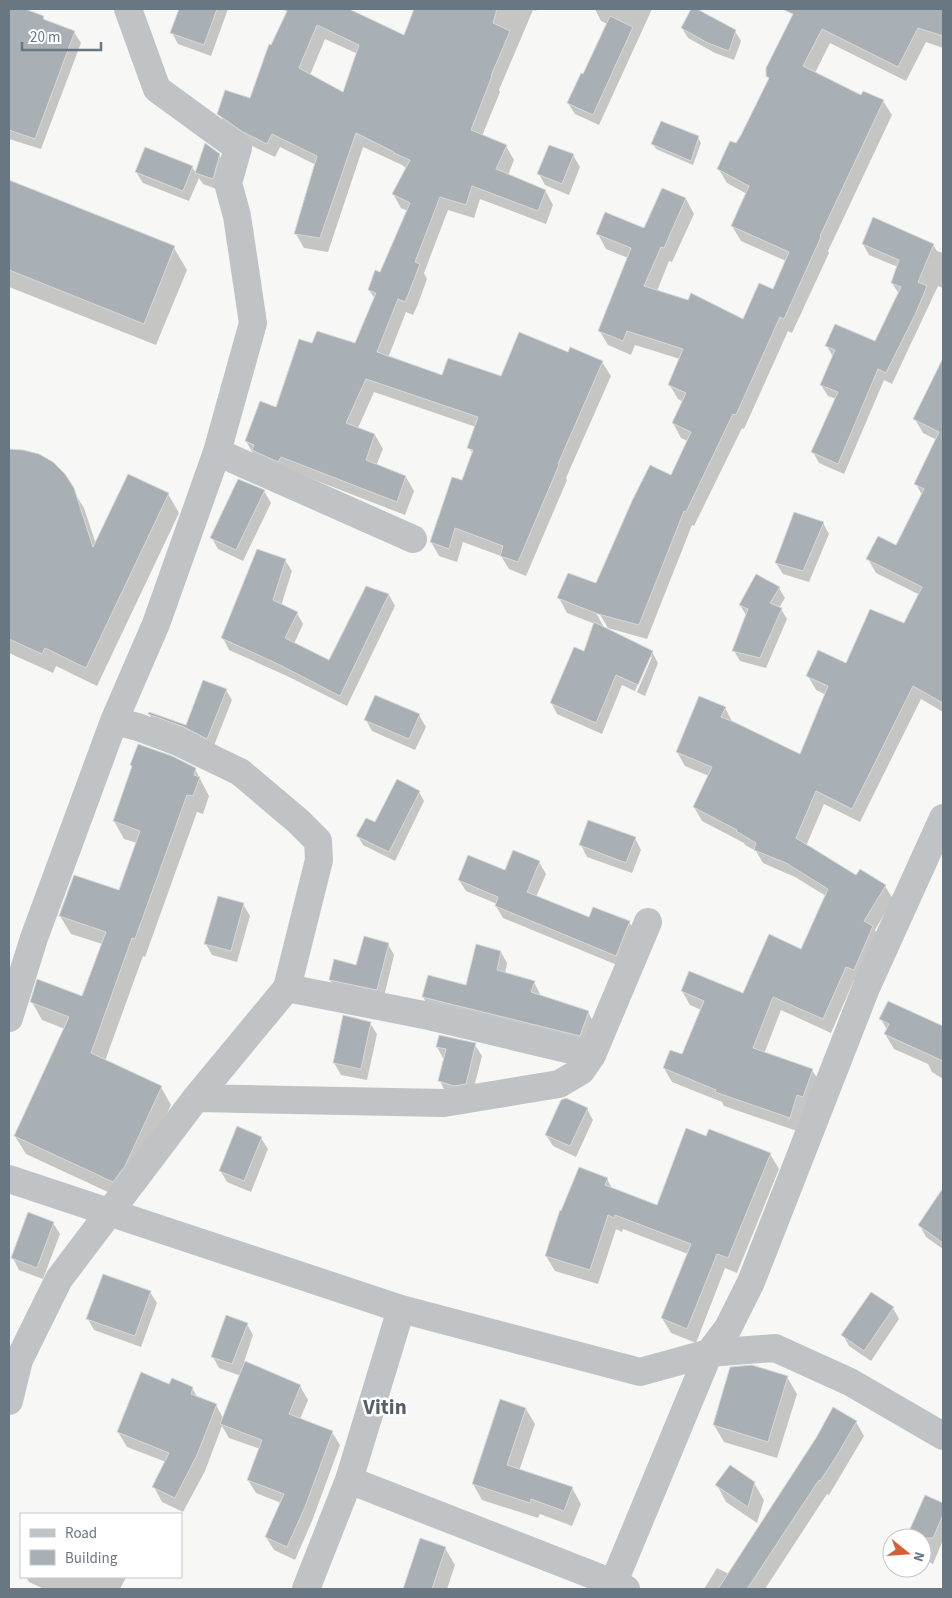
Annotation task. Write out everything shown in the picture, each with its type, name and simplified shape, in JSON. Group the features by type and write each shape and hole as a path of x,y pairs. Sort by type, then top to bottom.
{"street":[{"path":"9,1018 34,938 114,721 156,624 217,452 253,323 237,216 228,183 238,148 157,89 128,9"},
{"path":"217,452 412,539"},
{"path":"9,1401 19,1360 59,1279 196,1098 287,988 319,860 318,842 298,821 240,772 178,742 138,727 114,721"},
{"path":"349,1480 617,1587 709,1353 728,1328 750,1282 866,988 943,818"},
{"path":"196,1098 444,1103 559,1084 581,1071 592,1055 648,922"},
{"path":"287,988 424,1014 592,1055"},
{"path":"9,1179 401,1309 640,1372 709,1353 775,1348 850,1382 943,1436"},
{"path":"306,1589 349,1480 401,1309"}],"building":[{"path":"9,9 25,9 44,16 43,19 75,31 35,139 9,130"},
{"path":"179,9 217,9 204,45 170,33"},
{"path":"282,9 349,9 404,35 414,9 497,9 493,23 510,31 471,130 507,145 496,169 546,190 538,211 472,186 466,205 440,197 415,262 420,264 410,290 405,302 398,299 377,352 442,375 448,358 501,376 519,332 568,352 570,347 603,361 518,562 500,556 503,546 455,528 449,549 430,542 452,477 462,480 473,450 467,448 478,417 366,379 346,423 375,434 366,460 406,476 397,502 281,457 278,462 252,450 254,445 245,441 260,401 276,407 299,339 312,343 317,331 355,343 376,293 368,290 375,270 380,272 410,203 392,194 410,160 356,133 320,238 294,234 317,156 272,134 267,144 243,132 217,114 225,90 250,98 269,44 271,45 287,11","holes":["317,25 359,45 343,92 299,68"]},
{"path":"691,9 697,9 736,30 729,51 708,43 681,28"},
{"path":"782,9 943,9 943,36 918,28 898,67 822,29 803,66 861,95 863,91 884,100 820,236 784,319 780,317 736,415 733,414 686,512 684,511 639,625 598,614 557,598 568,573 596,583 650,465 671,475 691,432 672,423 686,393 668,385 683,349 627,331 623,341 598,331 631,248 596,234 605,212 644,228 662,188 686,198 664,248 661,247 644,286 688,300 691,293 743,319 759,283 773,289 789,252 731,226 749,186 717,169 730,141 736,143 741,135 769,78 766,76 766,68 793,14"},
{"path":"610,16 633,27 593,115 567,103"},
{"path":"661,121 699,136 691,161 651,144"},
{"path":"205,143 220,154 213,179 195,173"},
{"path":"549,145 574,154 562,184 537,174"},
{"path":"145,147 193,166 183,191 135,172"},
{"path":"9,180 175,246 144,324 9,270"},
{"path":"873,217 934,244 918,282 927,286 915,315 886,373 878,369 838,464 811,452 838,392 820,385 835,350 825,346 835,324 875,341 901,287 891,283 899,260 862,244"},
{"path":"943,358 943,703 913,686 852,809 816,791 796,838 856,875 860,869 886,885 864,921 873,926 854,970 846,967 823,1019 773,997 753,1048 813,1069 803,1097 797,1095 790,1118 715,1092 716,1090 663,1068 670,1050 682,1054 704,1001 681,991 689,971 743,993 769,934 801,949 828,889 786,863 754,850 756,843 737,830 693,807 712,767 676,752 699,696 726,707 721,717 800,754 828,686 806,676 818,650 846,663 870,609 904,623 922,587 866,559 878,536 896,545 924,489 914,484 939,432 913,419"},
{"path":"9,449 39,454 53,462 65,474 74,488 93,547 128,474 169,493 86,668 45,648 42,654 9,639"},
{"path":"238,479 265,490 236,550 210,538"},
{"path":"794,512 824,522 803,571 775,563"},
{"path":"257,549 286,559 273,600 298,612 285,638 329,660 366,586 389,594 340,696 280,665 221,638"},
{"path":"756,574 780,587 770,603 782,608 760,658 732,651 748,609 739,605"},
{"path":"594,622 653,651 638,685 616,675 596,723 550,703 574,647 584,651"},
{"path":"203,680 227,689 207,739 184,727 148,714 149,712 186,725"},
{"path":"375,695 420,714 409,739 364,720"},
{"path":"138,744 172,756 196,768 194,775 200,777 193,796 187,795 135,939 132,938 91,1053 162,1086 125,1166 113,1182 14,1136 69,1017 30,1002 37,979 82,996 106,932 59,916 74,875 119,890 140,831 113,821"},
{"path":"397,779 420,791 389,852 356,836 366,818 375,822"},
{"path":"588,820 636,837 626,863 579,845"},
{"path":"513,850 540,861 527,892 589,917 593,907 630,921 616,956 495,906 498,897 458,880 468,855 505,870"},
{"path":"218,896 244,903 231,951 204,944"},
{"path":"364,936 389,943 377,990 329,980 334,959 356,965"},
{"path":"476,944 501,951 497,970 535,981 531,992 589,1011 580,1036 422,997 428,975 466,985"},
{"path":"888,1001 943,1026 943,1061 884,1034 889,1024 879,1019"},
{"path":"343,1015 371,1022 361,1069 333,1063"},
{"path":"439,1035 476,1043 466,1084 454,1086 438,1081 446,1049 436,1047"},
{"path":"566,1098 588,1108 570,1146 545,1135 561,1100"},
{"path":"237,1126 262,1137 244,1181 219,1171"},
{"path":"686,1128 706,1136 709,1129 771,1153 728,1258 717,1254 687,1329 661,1318 691,1244 615,1215 614,1218 608,1215 590,1270 545,1256 560,1210 579,1167 608,1178 605,1185 657,1205"},
{"path":"943,1188 943,1243 918,1225"},
{"path":"28,1212 54,1222 37,1268 11,1258"},
{"path":"103,1274 151,1291 135,1336 86,1319"},
{"path":"871,1292 894,1307 864,1351 841,1335"},
{"path":"226,1315 248,1323 232,1364 211,1357"},
{"path":"245,1361 301,1385 289,1414 333,1431 305,1507 287,1547 265,1537 284,1494 247,1480 262,1440 220,1424"},
{"path":"752,1365 788,1376 768,1442 713,1425 730,1367"},
{"path":"141,1372 169,1384 172,1378 193,1387 191,1394 217,1404 197,1455 175,1498 152,1487 169,1453 117,1432"},
{"path":"500,1399 526,1408 507,1465 573,1487 564,1511 531,1499 530,1503 472,1484"},
{"path":"833,1407 857,1421 836,1457 747,1589 718,1589 816,1438"},
{"path":"730,1465 755,1482 748,1507 715,1485"},
{"path":"925,1495 943,1503 943,1515 933,1538 932,1528 910,1528"},
{"path":"420,1538 446,1547 432,1589 403,1589"}],"district":[{"name":"Vitin","path":"385,1407"}]}
